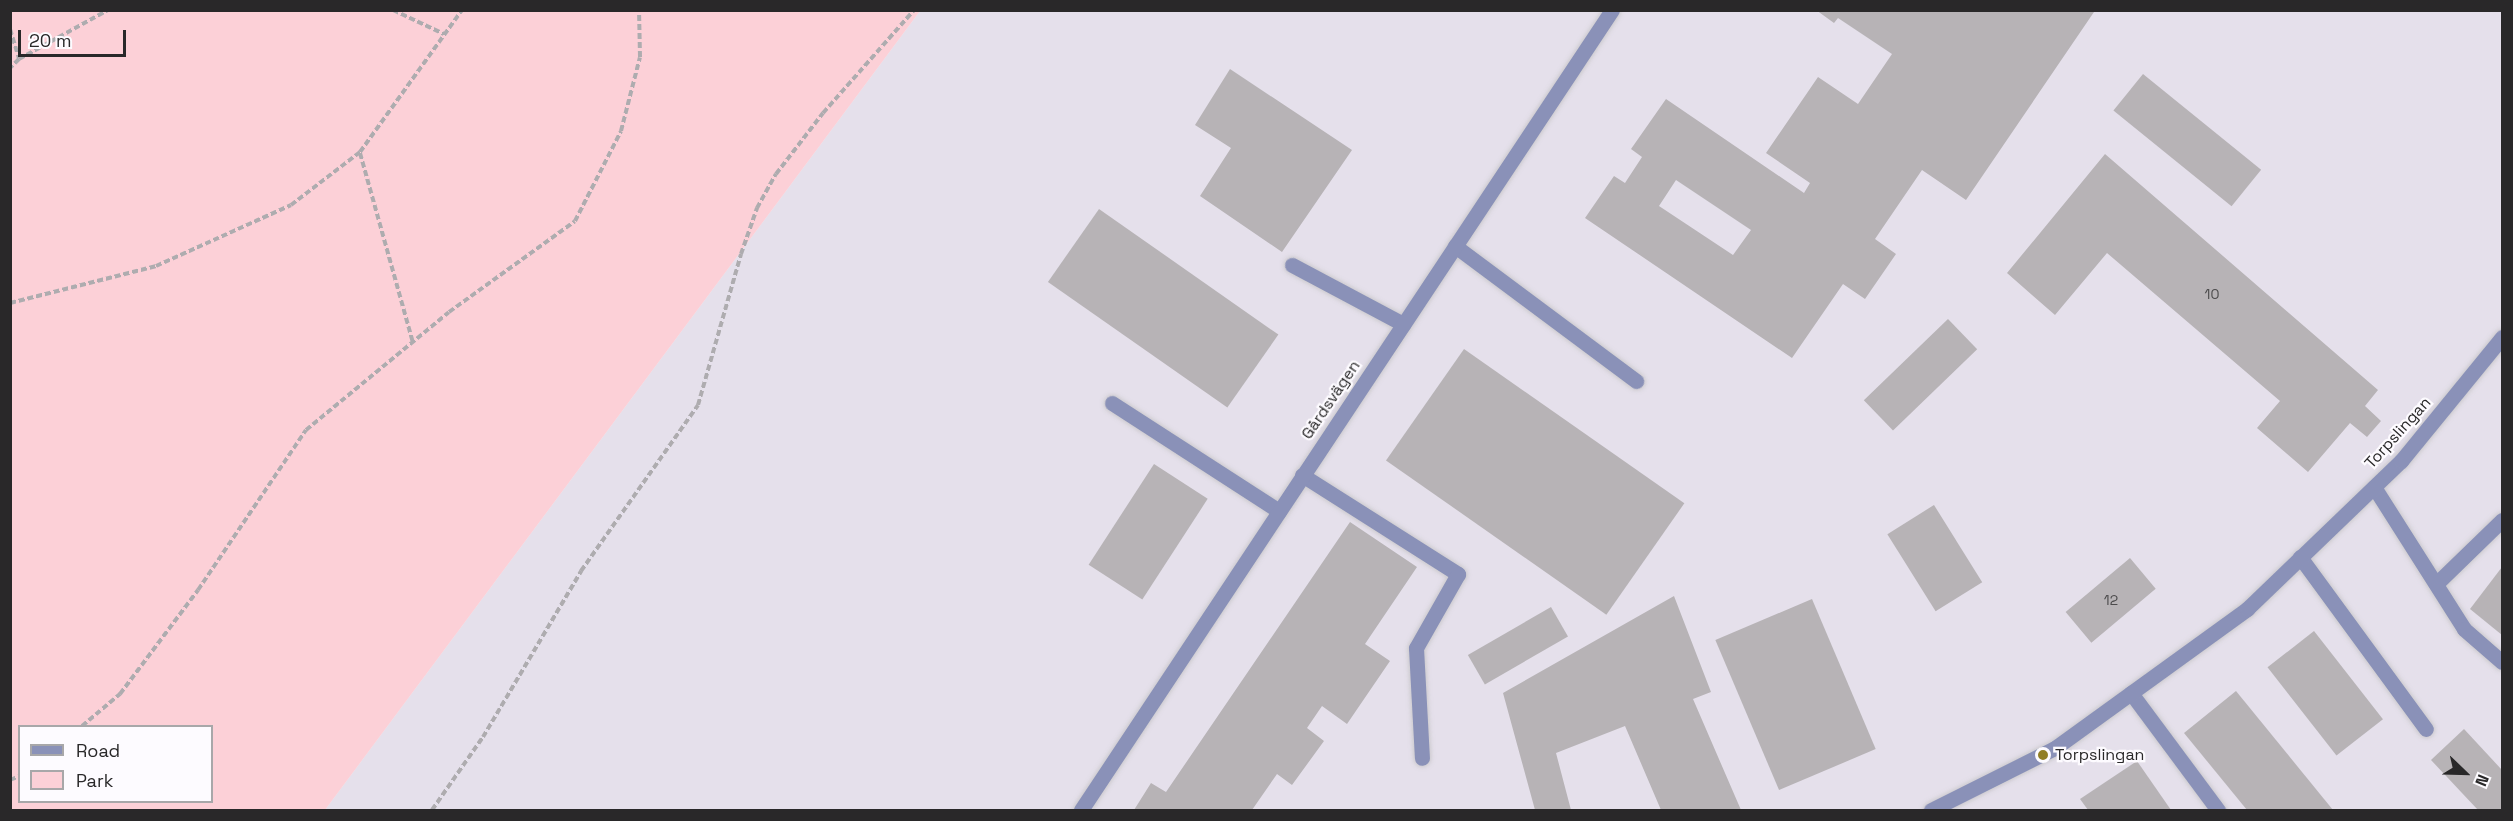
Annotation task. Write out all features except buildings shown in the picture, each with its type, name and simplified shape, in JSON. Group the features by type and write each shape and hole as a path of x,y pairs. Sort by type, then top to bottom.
{"street":[{"name":"Gårdsvägen","path":"1081,810 1612,10"},
{"path":"1455,246 1636,381"},
{"path":"1292,265 1403,324"},
{"name":"Torpslingan","path":"1931,810 2055,748 2247,609 2401,461 2502,337"},
{"path":"1112,403 1279,511"},
{"path":"1302,475 1458,574 1416,648 1422,758"},
{"path":"2374,487 2464,629 2502,662"},
{"path":"2436,584 2502,520"},
{"path":"2300,557 2426,729"},
{"path":"2131,693 2218,810"}],"path":[{"path":"10,68 19,59 108,10"},
{"path":"393,10 444,34"},
{"path":"10,303 156,266 291,205 360,153 462,10"},
{"path":"83,725 120,694 177,619 306,430 413,343 575,221 621,131 640,57 639,10"},
{"path":"432,810 483,736 581,571 698,405 741,254 757,208 776,174 823,113 914,10"},
{"path":"10,29 19,59"},
{"path":"360,153 413,343"}],"shaded area":[{"path":"920,11 2502,11 2502,810 325,810"}],"green space":[{"path":"10,11 920,11 325,810 11,810"}],"place":[{"name":"Torpslingan","path":"2043,755"}]}
